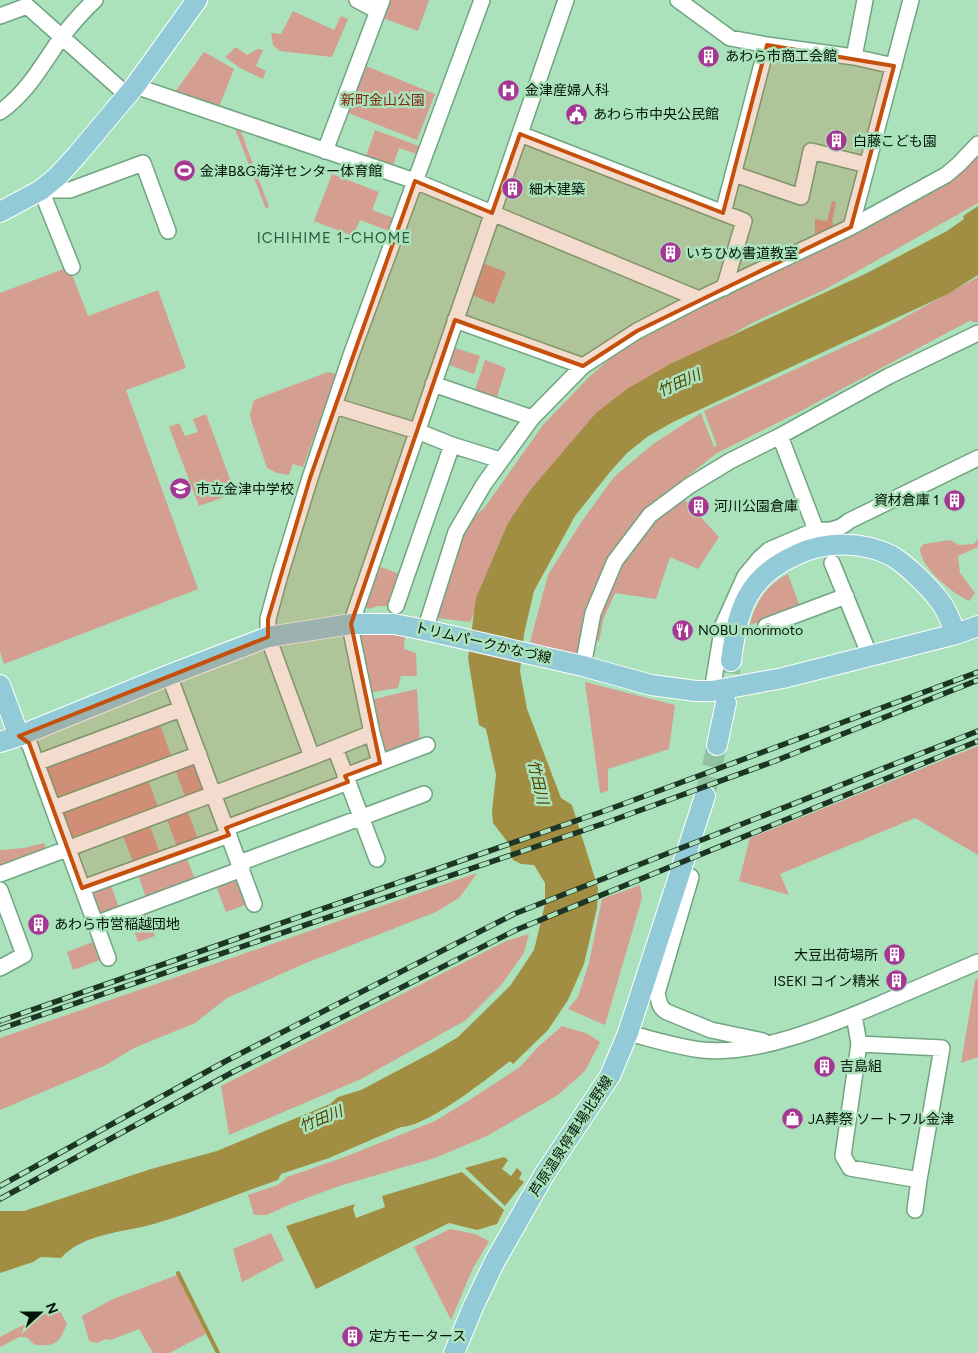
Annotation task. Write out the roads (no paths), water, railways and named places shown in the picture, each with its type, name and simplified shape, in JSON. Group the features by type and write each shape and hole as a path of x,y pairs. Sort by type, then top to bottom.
{"main road":[{"path":"0,212 41,190 58,176 131,91 197,0"},
{"path":"731,661 737,624 741,612 754,587 768,571 800,553 836,544 878,550 906,567 940,601 956,634 978,626"},
{"name":"トリムパークかなづ線","path":"9,739 268,637 351,624 394,624 431,631 576,665 650,685 696,691 719,697 783,678 956,634"},
{"path":"0,685 9,739"},
{"path":"717,745 719,697"},
{"name":"芦原温泉停車場北野線","path":"454,1353 495,1260 544,1175 610,1076 628,1033 705,796"}],"street":[{"path":"0,112 22,93 44,66 61,38 94,0"},
{"path":"326,151 380,6 358,0"},
{"path":"312,757 268,637 268,619 310,478 351,355 482,0"},
{"path":"380,763 372,733 351,624 566,0"},
{"path":"678,0 730,38 854,57 894,66"},
{"path":"854,57 865,0"},
{"path":"851,227 911,0"},
{"path":"6,9 27,6 61,38 131,91 326,151 415,181 699,299"},
{"path":"723,213 767,45"},
{"path":"520,134 744,221 724,288"},
{"path":"431,631 456,532 500,460 532,418 583,366 637,331 699,299 851,227 946,175 978,144"},
{"path":"734,174 801,197 811,151 867,165"},
{"path":"72,267 41,190 70,190 142,163 168,231"},
{"path":"455,320 583,366"},
{"path":"576,665 593,613 615,561 650,514 689,486 730,461 780,436 889,376 978,332"},
{"path":"433,384 532,418"},
{"path":"335,406 417,431 452,445 500,460"},
{"path":"780,436 816,530"},
{"path":"396,606 452,445"},
{"path":"719,697 723,625 746,576 760,558 769,550 816,530 826,531 840,528 849,521 978,458"},
{"path":"832,562 870,656"},
{"path":"766,626 846,596"},
{"path":"169,675 254,904"},
{"path":"36,763 181,709"},
{"path":"0,874 372,733"},
{"path":"9,739 29,743 108,958"},
{"path":"82,888 227,832 380,763 427,745"},
{"path":"335,748 377,859"},
{"path":"53,808 199,754"},
{"path":"95,924 361,817 424,794"},
{"path":"691,877 657,994 662,1010 711,1030 770,1043"},
{"path":"0,890 24,956 0,968"},
{"path":"628,1033 703,1050 738,1049 770,1043 824,1028 978,962"},
{"path":"854,1015 859,1044 843,1156 850,1168 919,1180"},
{"path":"859,1044 942,1048 915,1210"}],"water":[{"name":"竹田川","path":"978,206 978,275 948,294 673,422 647,437 627,453 575,516 534,591 524,634 520,671 527,709 561,798 572,805 598,888 597,908 584,964 568,1000 548,1030 513,1064 510,1061 457,1100 426,1119 401,1127 329,1158 281,1174 278,1180 154,1224 92,1239 81,1243 61,1258 41,1257 33,1262 0,1273 0,1211 24,1211 151,1169 217,1151 330,1104 338,1097 361,1090 458,1037 510,986 534,950 545,904 545,883 534,865 521,864 513,860 509,844 493,823 492,811 496,775 486,729 479,725 468,658 476,598 508,523 531,489 596,413 627,389 670,364 865,274 947,231 964,219 963,216"},
{"path":"504,1157 508,1160 502,1169 511,1176 517,1168 522,1173 519,1179 524,1182 505,1206 465,1168"},
{"path":"462,1172 504,1210 497,1224 477,1230 449,1223 316,1289 286,1226 355,1204 353,1209 356,1218 385,1207 382,1196"}],"waterway":[{"path":"178,1273 218,1353"}],"tunnel":[{"path":"726,703 731,661"},
{"path":"705,796 717,745"}],"railway":[{"path":"0,1021 607,810 978,672"},
{"path":"0,1029 608,822 775,761 978,680"},
{"path":"0,1186 226,1061 514,914 978,731"},
{"path":"0,1199 233,1072 516,930 978,741"}],"place":[{"name":"あわら市商工会館","path":"709,56"},
{"name":"金津産婦人科","path":"509,90"},
{"name":"あわら市中央公民館","path":"577,114"},
{"name":"白藤こども園","path":"837,141"},
{"name":"金津B&G海洋センター体育館","path":"184,171"},
{"name":"細木建築","path":"513,189"},
{"name":"いちひめ書道教室","path":"670,253"},
{"name":"市立金津中学校","path":"180,489"},
{"name":"資材倉庫 1","path":"955,500"},
{"name":"河川公園倉庫","path":"698,506"},
{"name":"NOBU morimoto","path":"682,630"},
{"name":"あわら市営稲越団地","path":"38,924"},
{"name":"大豆出荷場所","path":"894,955"},
{"name":"ISEKI コイン精米","path":"896,981"},
{"name":"吉島組","path":"824,1066"},
{"name":"JA葬祭 ソートフル金津","path":"792,1119"},
{"name":"定方モータース","path":"353,1336"}],"district":[{"name":"ICHIHIME 1-CHOME","path":"334,238"}],"park label":[{"name":"新町金山公園","path":"383,100"}]}
